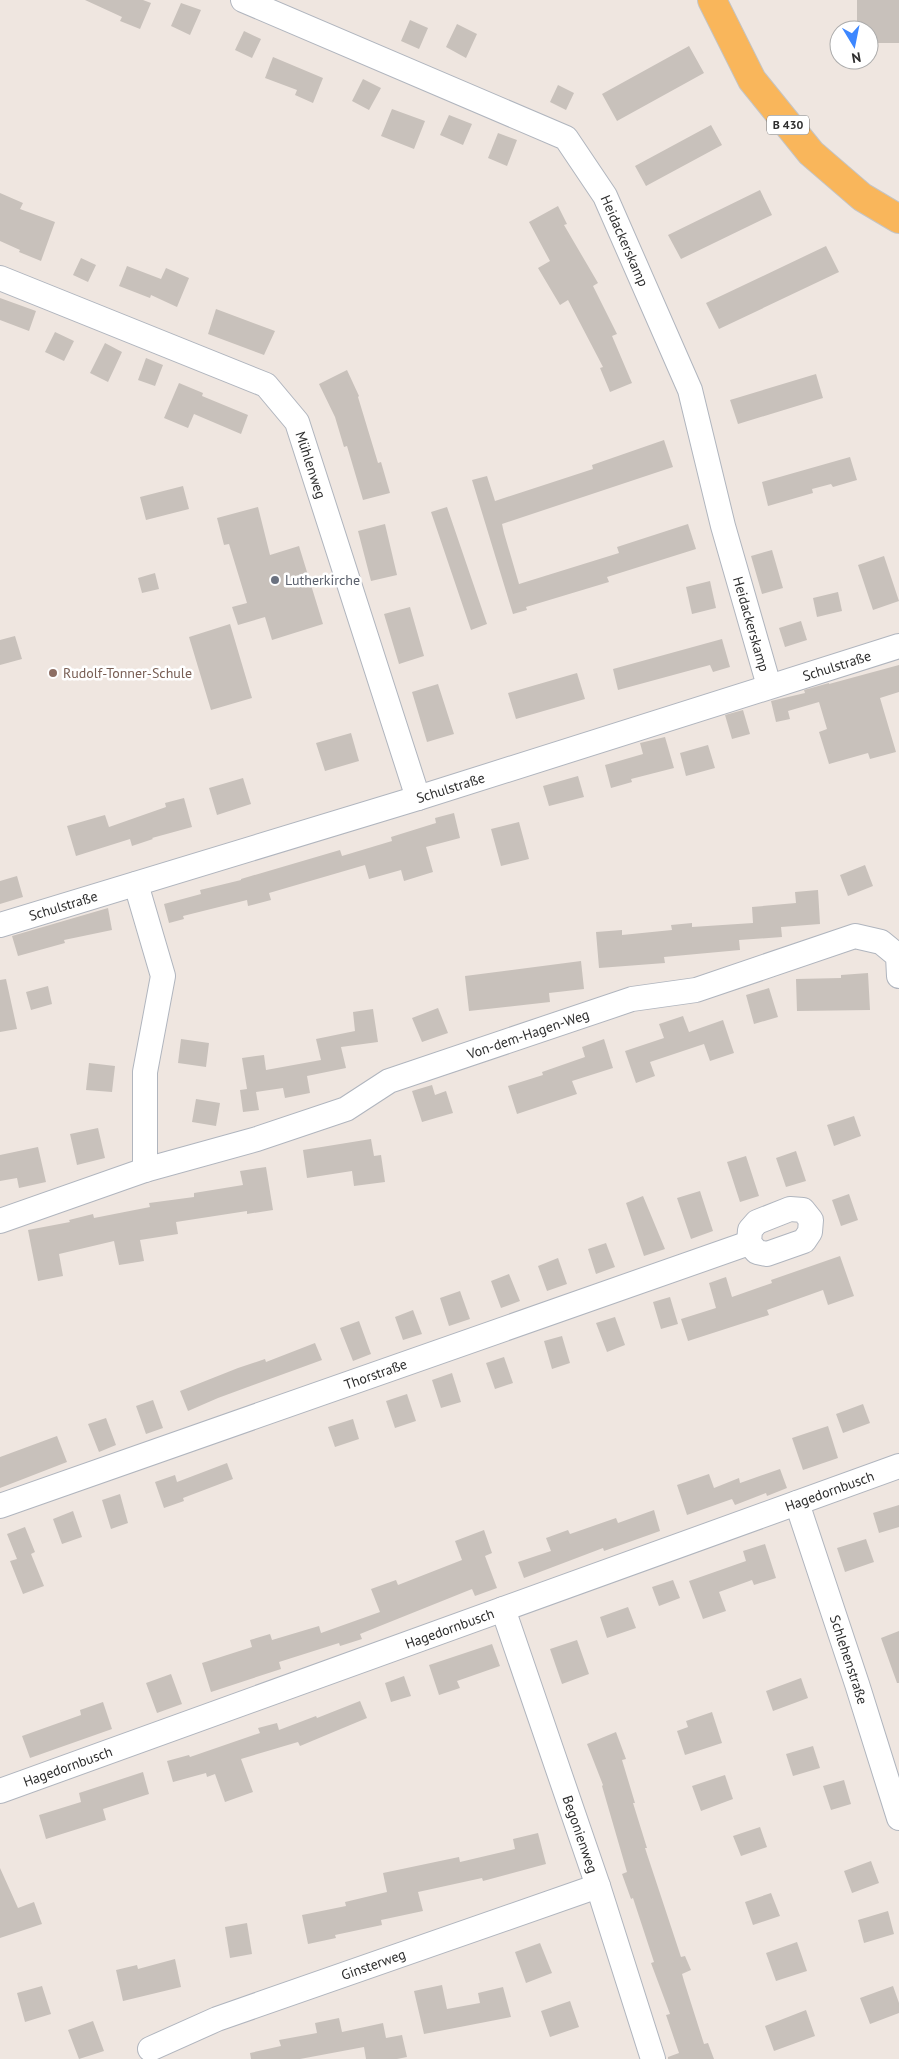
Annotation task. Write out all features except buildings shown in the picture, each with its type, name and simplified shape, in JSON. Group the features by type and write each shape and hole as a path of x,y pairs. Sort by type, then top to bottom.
{"main road":[{"name":"B 430","path":"712,0 752,80 811,153 862,197 899,219"}],"street":[{"name":"Heidackerskamp","path":"243,0 566,138 605,196 690,390 724,526 769,686"},
{"name":"Mühlenweg","path":"0,278 266,385 297,422 418,798"},
{"name":"Schulstraße","path":"0,925 418,798 899,646"},
{"path":"136,884 163,976 145,1072 145,1170"},
{"name":"Von-dem-Hagen-Weg","path":"0,1221 145,1170 257,1139 346,1109 389,1081 632,999 696,990 855,936 881,942 898,956 899,976"},
{"name":"Thorstraße","path":"0,1506 749,1243"},
{"name":"Hagedornbusch","path":"0,1790 899,1466"},
{"name":"Schlehenstraße","path":"797,1503 899,1818"},
{"name":"Begonienweg","path":"503,1609 598,1886 652,2059"},
{"name":"Ginsterweg","path":"150,2050 217,2019 598,1886"}],"place":[{"name":"Lutherkirche","path":"275,580"},
{"name":"Rudolf-Tonner-Schule","path":"53,673"}]}
